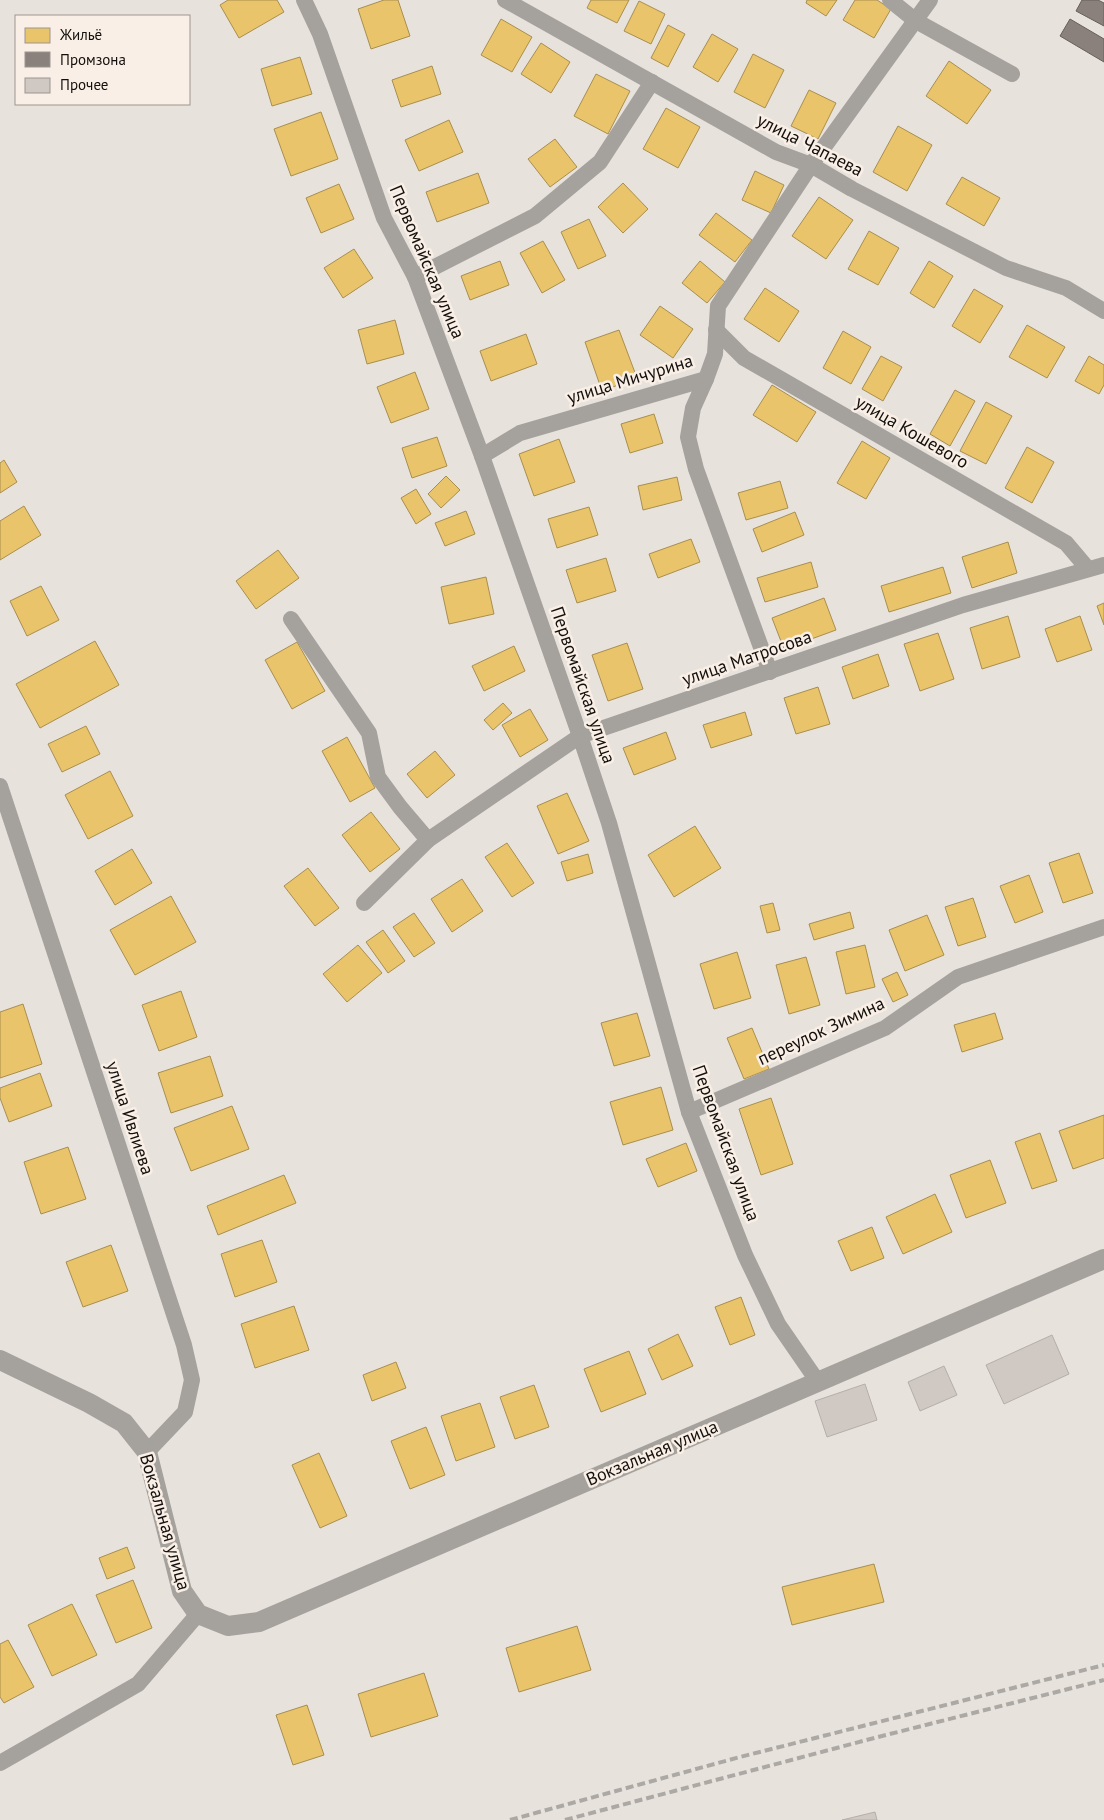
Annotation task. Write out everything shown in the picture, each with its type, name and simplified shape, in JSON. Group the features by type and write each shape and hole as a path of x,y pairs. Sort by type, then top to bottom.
{"street":[{"name":"Первомайская улица","path":"304,0 320,34 384,218 415,277 482,456 580,736 610,823 690,1112 745,1255 778,1324 818,1382"},
{"name":"улица Чапаева","path":"505,0 776,152 811,165 852,189 1006,268 1066,288 1104,311"},
{"path":"890,0 916,20 1012,74"},
{"name":"улица Мичурина","path":"482,456 520,433 706,379 715,354 718,306 811,165 930,0"},
{"path":"415,277 535,216 600,162 652,82"},
{"name":"улица Кошевого","path":"716,330 744,358 1066,544 1088,569"},
{"path":"706,379 693,408 688,437 696,469 770,672"},
{"name":"улица Матросова","path":"364,903 428,840 580,736 963,605 1104,565"},
{"path":"291,619 369,733 378,777 428,840"},
{"name":"улица Ивлиева","path":"0,786 184,1345 192,1380 184,1412 146,1452"},
{"name":"переулок Зимина","path":"690,1112 885,1028 958,977 1104,927"},
{"name":"Вокзальная улица","path":"0,1360 89,1403 124,1423 146,1452 182,1591 198,1614 228,1626 259,1622 1104,1259"},
{"path":"0,1763 138,1684 198,1614"}],"building: Жильё":[{"path":"228,0 277,0 284,12 239,38 220,5"},
{"path":"384,0 398,0 410,36 371,49 358,9"},
{"path":"591,0 629,0 617,23 587,8"},
{"path":"807,0 837,0 826,16 806,3"},
{"path":"855,0 877,0 891,9 874,38 843,20"},
{"path":"639,1 665,14 651,44 624,31"},
{"path":"501,19 532,37 512,72 481,55"},
{"path":"668,25 685,34 668,67 651,58"},
{"path":"712,34 738,49 718,82 693,67"},
{"path":"541,43 570,62 551,93 521,74"},
{"path":"753,54 784,70 765,108 734,92"},
{"path":"300,57 312,94 272,106 261,69"},
{"path":"949,61 991,90 967,124 926,96"},
{"path":"432,66 441,94 401,107 392,80"},
{"path":"596,74 630,91 608,134 574,116"},
{"path":"809,90 836,103 818,139 791,126"},
{"path":"666,108 700,127 678,168 643,149"},
{"path":"321,112 338,159 291,176 274,129"},
{"path":"449,120 463,152 419,171 405,140"},
{"path":"898,126 932,145 907,191 873,172"},
{"path":"555,139 577,167 550,187 528,159"},
{"path":"755,171 784,185 771,213 742,200"},
{"path":"478,173 489,203 437,222 426,192"},
{"path":"962,177 1000,198 984,226 946,204"},
{"path":"623,183 648,209 623,233 598,207"},
{"path":"339,184 354,219 321,233 306,198"},
{"path":"819,197 853,220 826,259 792,236"},
{"path":"716,213 752,240 735,262 699,235"},
{"path":"589,219 606,256 578,269 561,232"},
{"path":"869,231 899,248 878,285 848,269"},
{"path":"543,241 565,280 542,293 520,253"},
{"path":"354,249 373,278 343,298 324,268"},
{"path":"500,261 509,285 470,300 461,276"},
{"path":"700,261 725,282 707,303 682,283"},
{"path":"929,261 953,276 934,308 910,293"},
{"path":"765,288 799,311 779,342 744,319"},
{"path":"974,289 1003,306 980,343 952,326"},
{"path":"660,306 693,329 673,358 640,335"},
{"path":"395,320 404,354 367,364 358,330"},
{"path":"1027,325 1065,347 1047,378 1009,357"},
{"path":"619,330 637,378 602,391 585,342"},
{"path":"843,331 871,347 851,384 823,368"},
{"path":"526,334 537,364 491,381 480,351"},
{"path":"881,356 902,367 883,401 862,389"},
{"path":"1089,356 1104,365 1104,385 1099,394 1075,381"},
{"path":"415,372 429,409 391,423 377,387"},
{"path":"772,385 816,412 797,442 753,415"},
{"path":"955,390 975,401 950,446 930,434"},
{"path":"986,402 1012,416 986,464 960,451"},
{"path":"654,414 663,443 630,453 621,424"},
{"path":"437,437 447,466 412,478 402,448"},
{"path":"559,439 575,482 534,496 519,454"},
{"path":"862,441 890,458 866,499 837,483"},
{"path":"1027,447 1054,462 1032,503 1005,488"},
{"path":"4,460 17,482 0,493 0,463"},
{"path":"446,476 460,490 441,508 428,494"},
{"path":"677,477 682,500 643,510 638,486"},
{"path":"780,481 788,508 746,520 738,493"},
{"path":"416,489 431,514 416,524 401,498"},
{"path":"24,506 41,535 0,560 0,521"},
{"path":"589,507 598,535 557,548 548,519"},
{"path":"466,511 475,534 445,546 435,523"},
{"path":"795,512 804,535 762,552 753,529"},
{"path":"691,539 700,562 658,578 649,554"},
{"path":"1008,542 1017,573 972,588 962,557"},
{"path":"278,550 299,578 256,609 236,581"},
{"path":"606,558 616,591 577,603 566,570"},
{"path":"811,562 818,587 765,602 757,578"},
{"path":"943,567 951,593 889,612 881,586"},
{"path":"486,577 494,614 449,624 441,587"},
{"path":"41,586 59,620 27,636 10,601"},
{"path":"824,598 836,630 784,649 772,618"},
{"path":"1104,603 1104,625 1097,606"},
{"path":"1008,616 1020,657 982,669 970,628"},
{"path":"1080,616 1092,650 1057,662 1045,629"},
{"path":"938,633 954,679 920,691 904,644"},
{"path":"95,641 119,685 40,728 16,684"},
{"path":"297,642 325,691 292,709 265,660"},
{"path":"627,643 643,689 608,701 592,655"},
{"path":"514,646 525,671 484,691 472,666"},
{"path":"878,654 889,686 853,699 842,667"},
{"path":"818,687 830,724 796,734 784,698"},
{"path":"503,703 512,713 493,730 484,720"},
{"path":"530,709 548,740 520,757 502,725"},
{"path":"745,712 752,735 711,748 703,725"},
{"path":"86,726 100,754 62,772 48,744"},
{"path":"666,732 676,759 634,775 623,748"},
{"path":"347,737 375,788 350,802 322,751"},
{"path":"435,751 455,775 427,798 407,774"},
{"path":"110,771 133,816 88,839 65,795"},
{"path":"567,793 589,841 558,854 537,806"},
{"path":"371,812 400,849 370,872 342,835"},
{"path":"695,826 721,868 674,897 648,855"},
{"path":"507,843 534,883 512,897 485,857"},
{"path":"132,849 152,883 115,905 95,871"},
{"path":"1079,853 1093,893 1063,903 1049,863"},
{"path":"588,854 593,873 567,881 561,862"},
{"path":"308,868 339,908 315,926 284,886"},
{"path":"1029,875 1043,912 1015,923 1000,886"},
{"path":"462,879 483,911 452,932 431,899"},
{"path":"171,896 196,942 135,975 110,930"},
{"path":"973,898 986,937 958,946 945,907"},
{"path":"773,903 780,930 767,933 760,906"},
{"path":"850,912 854,928 814,940 809,924"},
{"path":"414,913 435,943 414,957 393,927"},
{"path":"927,915 944,955 905,971 889,930"},
{"path":"383,930 405,961 388,973 366,942"},
{"path":"358,945 382,973 347,1002 323,974"},
{"path":"865,945 875,987 846,994 836,952"},
{"path":"737,952 751,998 714,1009 700,964"},
{"path":"806,957 820,1005 789,1014 776,965"},
{"path":"897,972 908,995 893,1002 882,979"},
{"path":"181,991 197,1037 159,1051 142,1005"},
{"path":"23,1004 42,1064 0,1078 0,1012"},
{"path":"637,1013 650,1056 614,1066 601,1023"},
{"path":"995,1013 1003,1039 962,1052 954,1025"},
{"path":"752,1028 769,1069 744,1079 727,1038"},
{"path":"210,1056 223,1096 171,1113 158,1073"},
{"path":"40,1073 52,1106 9,1122 0,1098 0,1088"},
{"path":"661,1087 673,1130 623,1145 610,1102"},
{"path":"771,1098 793,1164 761,1175 739,1109"},
{"path":"232,1106 249,1149 191,1171 174,1128"},
{"path":"1104,1115 1104,1158 1073,1169 1059,1131"},
{"path":"1040,1133 1057,1181 1032,1189 1015,1142"},
{"path":"686,1143 697,1171 658,1187 646,1159"},
{"path":"68,1147 86,1199 41,1214 24,1162"},
{"path":"990,1160 1006,1203 966,1218 950,1175"},
{"path":"284,1175 296,1203 218,1235 207,1206"},
{"path":"935,1194 952,1232 903,1254 886,1217"},
{"path":"872,1227 884,1258 851,1271 838,1241"},
{"path":"262,1240 277,1282 235,1297 221,1254"},
{"path":"111,1245 128,1291 83,1307 66,1262"},
{"path":"741,1297 755,1335 730,1345 715,1307"},
{"path":"294,1306 309,1350 255,1368 241,1324"},
{"path":"678,1334 693,1366 662,1380 648,1349"},
{"path":"629,1351 646,1394 601,1412 584,1369"},
{"path":"396,1362 406,1388 372,1401 363,1375"},
{"path":"534,1385 549,1427 515,1439 500,1397"},
{"path":"480,1403 495,1447 456,1461 441,1416"},
{"path":"426,1427 445,1475 410,1489 391,1441"},
{"path":"319,1453 347,1516 320,1528 292,1465"},
{"path":"127,1547 135,1568 107,1579 99,1558"},
{"path":"874,1564 884,1602 792,1625 782,1587"},
{"path":"133,1580 152,1628 116,1643 96,1595"},
{"path":"72,1604 97,1655 52,1676 28,1625"},
{"path":"577,1626 591,1670 519,1692 506,1648"},
{"path":"8,1640 34,1687 4,1703 0,1697 0,1644"},
{"path":"424,1673 438,1716 371,1737 358,1694"},
{"path":"307,1705 324,1755 293,1765 276,1715"}],"building: Промзона":[{"path":"1082,0 1098,0 1104,3 1104,26 1076,11"},
{"path":"1070,19 1104,39 1104,62 1060,36"}],"building: Прочее":[{"path":"1052,1335 1069,1374 1004,1404 986,1365"},
{"path":"944,1366 957,1395 920,1411 908,1382"},
{"path":"865,1384 877,1420 827,1437 815,1401"},
{"path":"875,1812 877,1820 842,1820"}],"railway":[{"path":"510,1820 740,1757 1104,1665"},
{"path":"565,1820 878,1737 1104,1680"}]}
